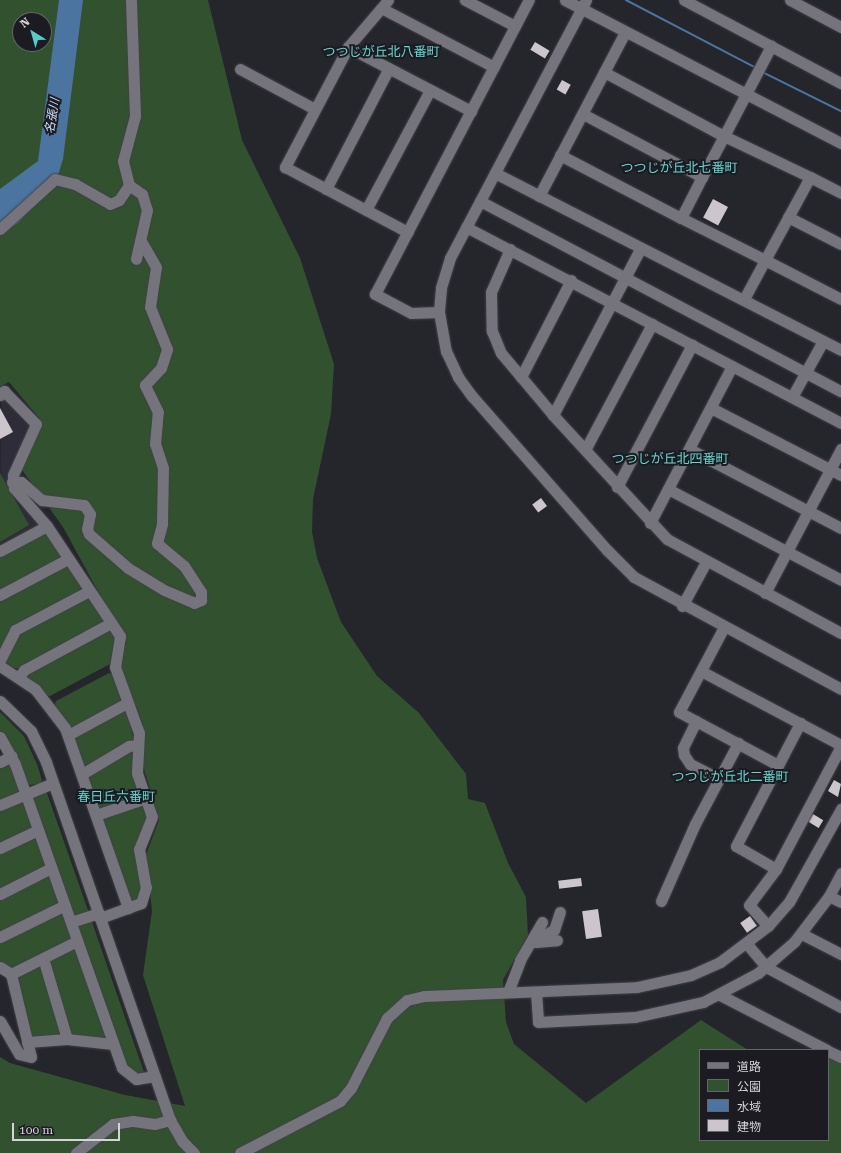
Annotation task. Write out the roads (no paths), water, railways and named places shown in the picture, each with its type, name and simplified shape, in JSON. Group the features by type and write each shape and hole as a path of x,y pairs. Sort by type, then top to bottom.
{"street":[{"path":"0,229 55,179 75,184 110,204 119,200 129,185 123,162 135,116 131,0"},
{"path":"465,0 515,26"},
{"path":"439,312 411,313 375,294 529,0"},
{"path":"565,0 584,4 625,32 841,143"},
{"path":"684,0 699,3 771,46 841,83"},
{"path":"790,0 841,26"},
{"path":"408,232 285,167 315,108 348,47 385,4 494,68"},
{"path":"584,4 480,200 446,268 439,312 443,340 450,361 472,396 619,563 646,586 841,690"},
{"path":"539,196 625,32"},
{"path":"681,218 771,46"},
{"path":"348,47 471,111"},
{"path":"326,189 389,68"},
{"path":"240,69 315,108"},
{"path":"604,72 724,136 841,193"},
{"path":"366,210 430,90"},
{"path":"583,114 702,177"},
{"path":"560,154 681,218 841,299"},
{"path":"495,173 640,249 744,299 841,350"},
{"path":"744,299 810,177"},
{"path":"129,185 139,190 147,205 142,243 136,260"},
{"path":"480,200 841,391"},
{"path":"788,217 841,244"},
{"path":"466,227 571,280 841,423"},
{"path":"12,482 21,482 42,500 84,505 90,514 87,529 89,534 128,568 164,590 194,603 201,600 201,592 189,578 184,566 157,543 162,524 163,468 155,444 158,412 146,385 161,368 167,348 150,307 156,267 142,243"},
{"path":"510,249 492,288 489,314 497,346 520,377 650,524 667,540 841,633"},
{"path":"553,415 640,249"},
{"path":"520,377 571,280"},
{"path":"585,450 652,324"},
{"path":"792,397 823,341"},
{"path":"617,487 692,345"},
{"path":"650,524 732,366"},
{"path":"0,394 4,391 36,424 12,482 14,488 47,526 120,636 115,667 139,733 137,773 152,820 142,840 139,854 146,887 141,904 99,916 74,921"},
{"path":"711,408 841,475"},
{"path":"689,449 841,528"},
{"path":"765,593 841,449"},
{"path":"668,489 841,580"},
{"path":"0,551 47,526"},
{"path":"0,595 68,559"},
{"path":"682,606 706,562"},
{"path":"0,660 12,633 89,591"},
{"path":"18,677 24,670 111,624"},
{"path":"724,627 679,712 778,765"},
{"path":"0,666 18,677 48,703 68,735 128,908"},
{"path":"701,672 841,746 776,869 749,905 768,926"},
{"path":"0,701 31,731 53,783 170,1120 182,1141 194,1153"},
{"path":"68,735 128,703"},
{"path":"696,721 683,748 684,755 690,764 719,779"},
{"path":"776,869 736,846 800,723"},
{"path":"0,737 12,756 26,793 113,1044 126,1074 139,1080 155,1076"},
{"path":"661,902 695,824 738,743"},
{"path":"82,774 116,752 138,745"},
{"path":"0,762 12,756"},
{"path":"0,805 53,783"},
{"path":"96,815 146,798"},
{"path":"240,1153 340,1101 351,1088 388,1018 407,1000 425,996 536,992 663,983 707,969 748,944 768,926 803,882 841,809"},
{"path":"0,848 38,830"},
{"path":"0,894 52,868"},
{"path":"536,992 538,1022 648,1016 686,1008 720,995 766,967 802,934 829,896 841,873"},
{"path":"829,896 841,902"},
{"path":"0,938 65,905"},
{"path":"532,942 554,930 560,912"},
{"path":"508,992 520,960 532,942 542,922"},
{"path":"802,934 841,954"},
{"path":"532,942 557,940"},
{"path":"11,974 77,941"},
{"path":"748,944 766,967 841,1007"},
{"path":"43,958 67,1039"},
{"path":"0,967 11,974 31,1057 22,1057 0,1021"},
{"path":"720,995 825,1049"},
{"path":"27,1042 67,1039 113,1044"},
{"path":"829,1051 841,1058"},
{"path":"76,1153 113,1124 132,1121 155,1124 170,1120"}],"water":[{"name":"名張川","path":"59,0 83,0 63,159 56,182 18,223 0,234 0,189 38,161"}],"waterway":[{"path":"626,0 754,67"},
{"path":"762,72 841,111"}],"district":[{"name":"つつじが丘北八番町","path":"381,52"},
{"name":"つつじが丘北七番町","path":"679,168"},
{"name":"つつじが丘北四番町","path":"670,459"},
{"name":"つつじが丘北二番町","path":"730,777"},
{"name":"春日丘六番町","path":"116,797"}]}
